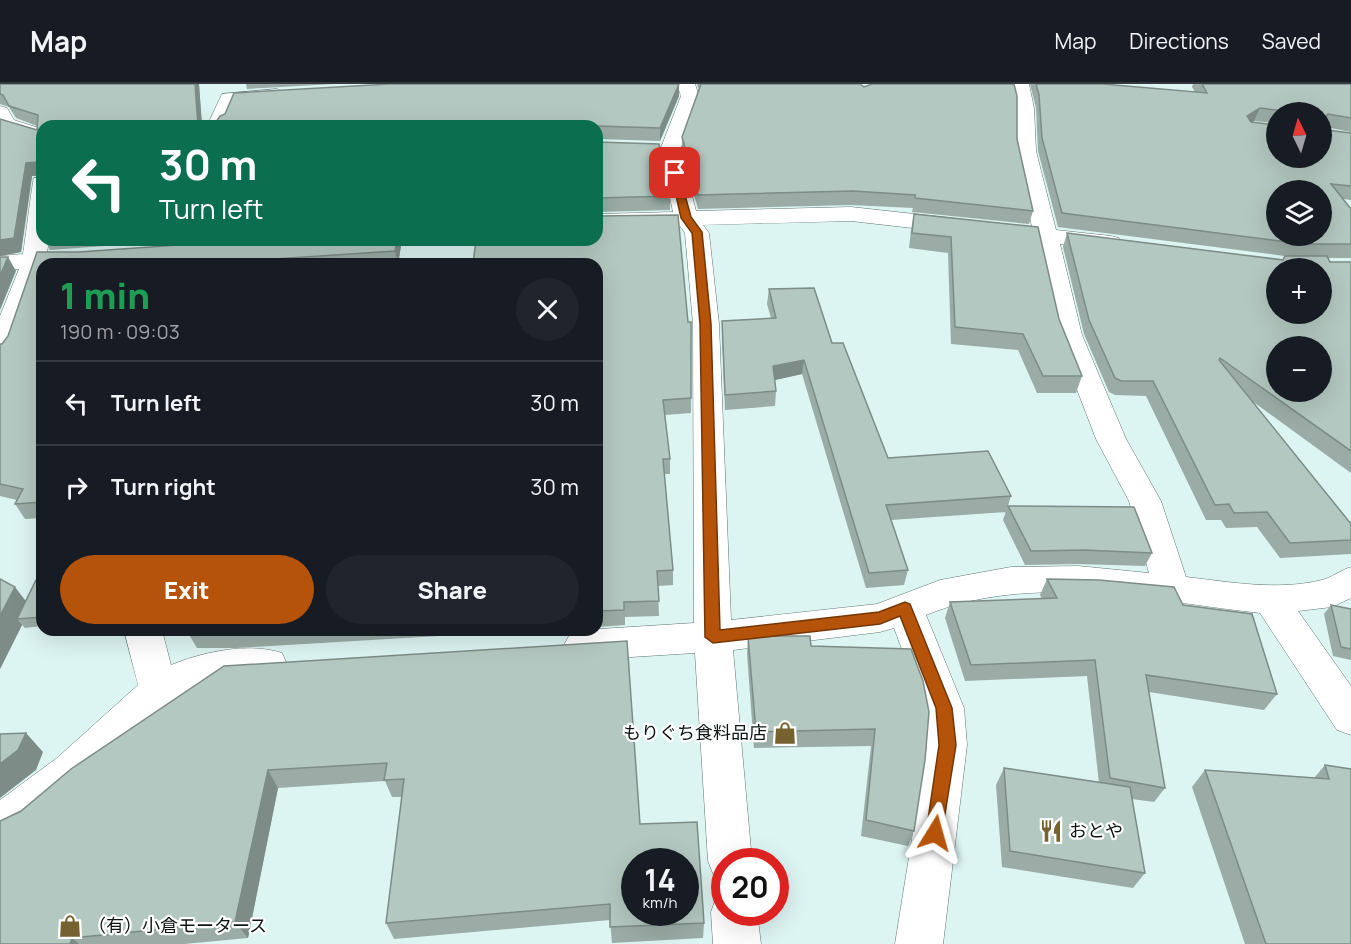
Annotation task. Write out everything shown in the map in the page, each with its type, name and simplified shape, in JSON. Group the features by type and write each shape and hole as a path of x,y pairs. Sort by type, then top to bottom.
{"street":[{"path":"686,84 690,96 669,150 686,218 697,232 706,324 713,637 729,848"},
{"path":"1020,84 1025,108 1026,151 1069,336 1112,439 1145,501 1172,590"},
{"path":"220,120 229,98 297,94"},
{"path":"2,121 36,133"},
{"path":"648,148 669,150"},
{"path":"603,221 851,214 1136,246"},
{"path":"0,350 34,261 36,246"},
{"path":"77,258 105,256"},
{"path":"0,263 34,261"},
{"path":"545,647 713,637 880,618 940,594 1011,580 1078,579 1271,600 1332,592 1351,580"},
{"path":"1271,600 1351,718"},
{"path":"905,608 944,708 948,745 919,944"},
{"path":"145,636 159,691"},
{"path":"0,824 21,812 91,754 159,691 189,674 223,667 306,662"},
{"path":"735,926 737,944"}],"building":[{"path":"0,84 195,84 198,120 38,120 38,115 9,106 0,94"},
{"path":"389,84 679,84 660,128 603,126 603,120 217,120 225,114 234,93"},
{"path":"701,84 860,84 864,87 872,84 1014,84 1017,96 1017,139 1033,211 915,198 915,195 853,191 698,195 682,137"},
{"path":"1036,84 1103,84 1207,93 1202,84 1351,84 1351,118 1332,115 1332,102 1266,102 1266,109 1260,108 1247,116 1251,122 1266,124 1266,168 1332,168 1332,131 1351,133 1351,186 1332,184 1332,180 1266,180 1266,239 1062,213 1042,138"},
{"path":"0,119 36,130 36,162 26,163 14,238 0,240"},
{"path":"603,142 659,144 670,196 603,198"},
{"path":"1332,185 1351,209 1351,244 1332,244"},
{"path":"914,214 1038,227 1059,319 1082,376 1043,376 1023,334 955,327 951,237 912,233"},
{"path":"678,215 688,322 691,322 691,398 663,400 670,459 663,459 673,570 657,571 659,601 624,602 624,610 603,611 603,258 474,258 475,246 603,246 603,216"},
{"path":"1067,233 1267,258 1266,324 1332,324 1332,262 1351,262 1351,451 1282,402 1332,402 1332,336 1266,336 1266,391 1220,358 1219,360 1351,524 1351,540 1290,543 1267,512 1234,513 1229,504 1215,505 1153,381 1121,381 1115,378 1089,320"},
{"path":"164,246 396,246 395,251 290,258 36,258 36,502 15,504 23,489 0,484 0,344 8,336 37,252 79,252"},
{"path":"1285,256 1327,256 1328,258 1284,258"},
{"path":"0,257 8,257 0,276"},
{"path":"814,288 832,343 843,343 888,458 988,451 1011,496 886,505 908,570 869,573 804,360 773,366 776,391 725,395 722,321 776,318 769,289"},
{"path":"1008,506 1134,507 1152,553 1084,550 1031,551"},
{"path":"0,579 15,587 0,616"},
{"path":"1047,579 1099,580 1174,587 1183,605 1252,614 1277,694 1146,675 1165,788 1110,778 1095,660 971,665 950,602 1057,598"},
{"path":"36,580 36,617 17,619"},
{"path":"1331,605 1351,609 1351,649 1341,647"},
{"path":"748,636 810,636 811,646 911,649 923,681 929,712 925,760 914,831 866,820 875,729 756,732"},
{"path":"627,641 640,824 697,822 699,848 621,848 621,926 634,926 610,927 610,904 386,923 404,779 384,780 387,763 268,770 235,922 72,938 70,944 0,944 0,821 21,811 71,769 224,666"},
{"path":"26,733 18,750 0,764 0,734"},
{"path":"1325,765 1351,769 1351,944 1266,944 1205,770 1329,779"},
{"path":"1004,768 1130,787 1145,873 1010,851"},
{"path":"699,851 704,923 699,923"}],"place":[{"name":"もりぐち食料品店","path":"785,733"},
{"name":"おとや","path":"1051,831"},
{"name":"（有）小倉モータース","path":"70,926"}],"route":[{"path":"675,173 686,218 697,232 706,324 713,637 880,618 905,608 944,708 948,745 935,833"}]}
